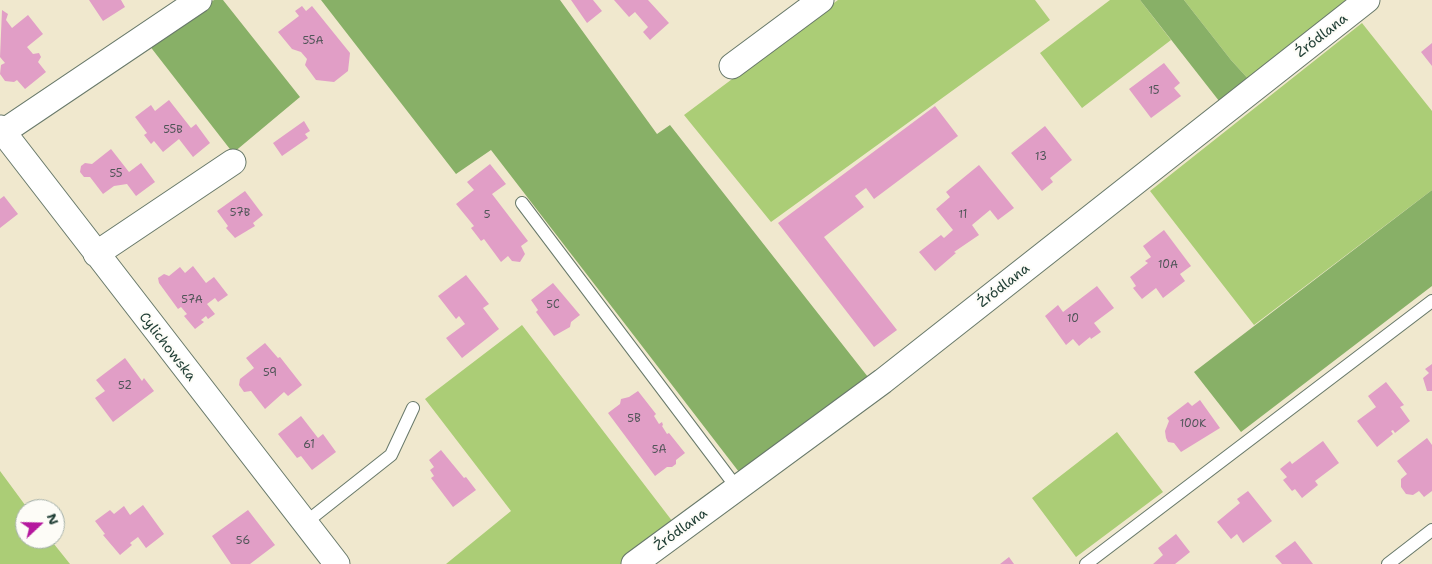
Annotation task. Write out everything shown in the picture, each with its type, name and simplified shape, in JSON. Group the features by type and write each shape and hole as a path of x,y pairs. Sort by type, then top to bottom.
{"street":[{"path":"2,130 199,0"},
{"path":"732,66 821,0"},
{"name":"Źródlana","path":"634,564 883,381 1367,0"},
{"name":"Cylichowska","path":"2,130 337,564"},
{"path":"96,254 233,162"}],"lane":[{"path":"522,203 737,488"},
{"path":"1086,564 1432,301"},
{"path":"305,523 391,455 413,408"},
{"path":"1388,564 1432,530"}],"green space":[{"path":"214,0 223,0 300,97 233,153 149,45"},
{"path":"321,0 560,0 657,134 670,125 868,377 739,472 491,150 456,174"},
{"path":"838,0 1035,0 1050,20 771,222 684,115"},
{"path":"1110,0 1140,0 1171,40 1082,108 1040,53"},
{"path":"1140,0 1184,0 1231,60 1251,82 1223,106"},
{"path":"1184,0 1349,0 1251,82 1231,60"},
{"path":"1362,23 1432,111 1432,190 1254,325 1150,191"},
{"path":"1432,190 1432,286 1241,432 1194,372"},
{"path":"522,325 676,526 624,564 446,564 511,511 425,399"},
{"path":"1117,432 1163,492 1076,557 1032,498"},
{"path":"0,471 21,499 15,499 15,549 58,549 70,564 0,564"}],"building":[{"path":"89,0 121,0 125,7 103,21"},
{"path":"571,0 593,0 602,11 587,23"},
{"path":"614,0 648,0 669,23 650,40 643,32 648,27 635,12 629,17"},
{"path":"302,6 306,11 312,6 350,53 348,71 334,82 316,80 305,65 307,59 301,52 292,49 278,32 299,16 295,11"},
{"path":"2,10 8,14 6,20 12,28 28,15 43,34 27,47 33,54 39,53 41,57 38,62 46,72 25,89 17,80 14,82 5,81 0,74 1,65 5,63 0,57"},
{"path":"1432,43 1432,66 1421,52"},
{"path":"1164,63 1180,83 1174,88 1181,96 1151,118 1129,89"},
{"path":"169,100 191,128 196,124 210,143 193,157 179,139 163,152 154,141 151,144 144,135 147,133 135,117 151,105 155,111"},
{"path":"935,106 958,136 874,199 866,188 855,196 864,207 824,237 897,330 874,347 778,223"},
{"path":"304,121 310,131 305,134 308,138 282,156 273,143"},
{"path":"1045,126 1072,160 1050,178 1053,182 1042,191 1011,153"},
{"path":"111,149 129,172 141,163 155,182 136,196 127,184 114,186 103,194 90,177 84,177 80,172 81,166 85,163 92,164"},
{"path":"490,164 506,184 492,194 528,241 521,246 525,254 520,262 512,261 508,256 501,262 484,239 481,241 471,228 474,226 456,204 474,190 467,182"},
{"path":"979,165 1014,208 998,220 990,210 972,225 979,235 954,252 956,253 935,271 919,252 941,235 944,238 953,230 936,209 950,197 946,192"},
{"path":"245,191 263,215 253,223 255,226 235,238 226,228 228,226 217,211"},
{"path":"4,196 18,214 0,228 0,199"},
{"path":"1164,230 1191,266 1180,274 1185,281 1163,298 1156,288 1142,299 1133,288 1136,286 1130,277 1148,263 1145,261 1151,257 1143,246"},
{"path":"193,266 206,283 214,277 228,295 218,302 215,298 207,304 215,314 208,319 206,316 201,320 204,322 195,329 184,316 187,314 181,307 178,309 159,283 158,278 164,274 169,276 180,267 185,273"},
{"path":"466,275 489,304 483,308 499,329 462,358 446,338 465,324 459,316 456,319 438,296"},
{"path":"553,283 580,315 571,322 570,327 554,336 536,312 538,310 531,300"},
{"path":"1097,286 1114,308 1094,323 1101,332 1091,339 1090,337 1079,346 1073,339 1066,345 1045,316 1058,305 1063,312"},
{"path":"265,343 278,358 280,357 302,385 288,396 284,392 265,409 251,391 244,392 239,385 240,379 254,368 246,358"},
{"path":"125,358 142,381 144,378 154,391 113,422 95,398 105,391 96,380"},
{"path":"1432,364 1432,391 1427,391 1423,378 1429,373 1425,369"},
{"path":"1386,382 1404,405 1400,407 1410,421 1395,433 1393,430 1391,431 1393,434 1377,447 1357,421 1376,407 1368,396"},
{"path":"638,391 656,414 654,416 659,424 662,422 662,426 667,434 669,433 685,453 676,460 676,464 672,467 667,467 655,476 608,413 620,404 621,399 629,397"},
{"path":"1200,400 1220,428 1181,452 1174,443 1168,442 1166,438 1165,431 1169,421 1167,418 1188,402 1192,406"},
{"path":"301,416 318,438 323,434 336,452 312,470 301,456 297,458 278,434"},
{"path":"1427,438 1432,445 1432,491 1424,497 1419,491 1413,495 1406,494 1401,487 1401,479 1407,474 1397,461"},
{"path":"1323,441 1339,463 1315,481 1318,485 1302,498 1295,489 1292,491 1283,480 1287,477 1280,469 1290,461 1292,464"},
{"path":"441,450 476,490 453,507 431,478 434,476 430,470 434,467 429,460"},
{"path":"1248,491 1272,521 1243,543 1237,534 1231,539 1217,522 1240,503 1237,499"},
{"path":"143,505 164,534 146,548 138,537 120,555 103,535 105,534 95,521 110,510 114,514 124,506 130,515"},
{"path":"248,510 275,545 250,564 231,564 212,536"},
{"path":"1176,534 1190,552 1175,564 1153,564 1163,555 1158,548"},
{"path":"1295,541 1313,564 1282,564 1275,556"},
{"path":"1009,557 1014,564 1000,564"}]}
